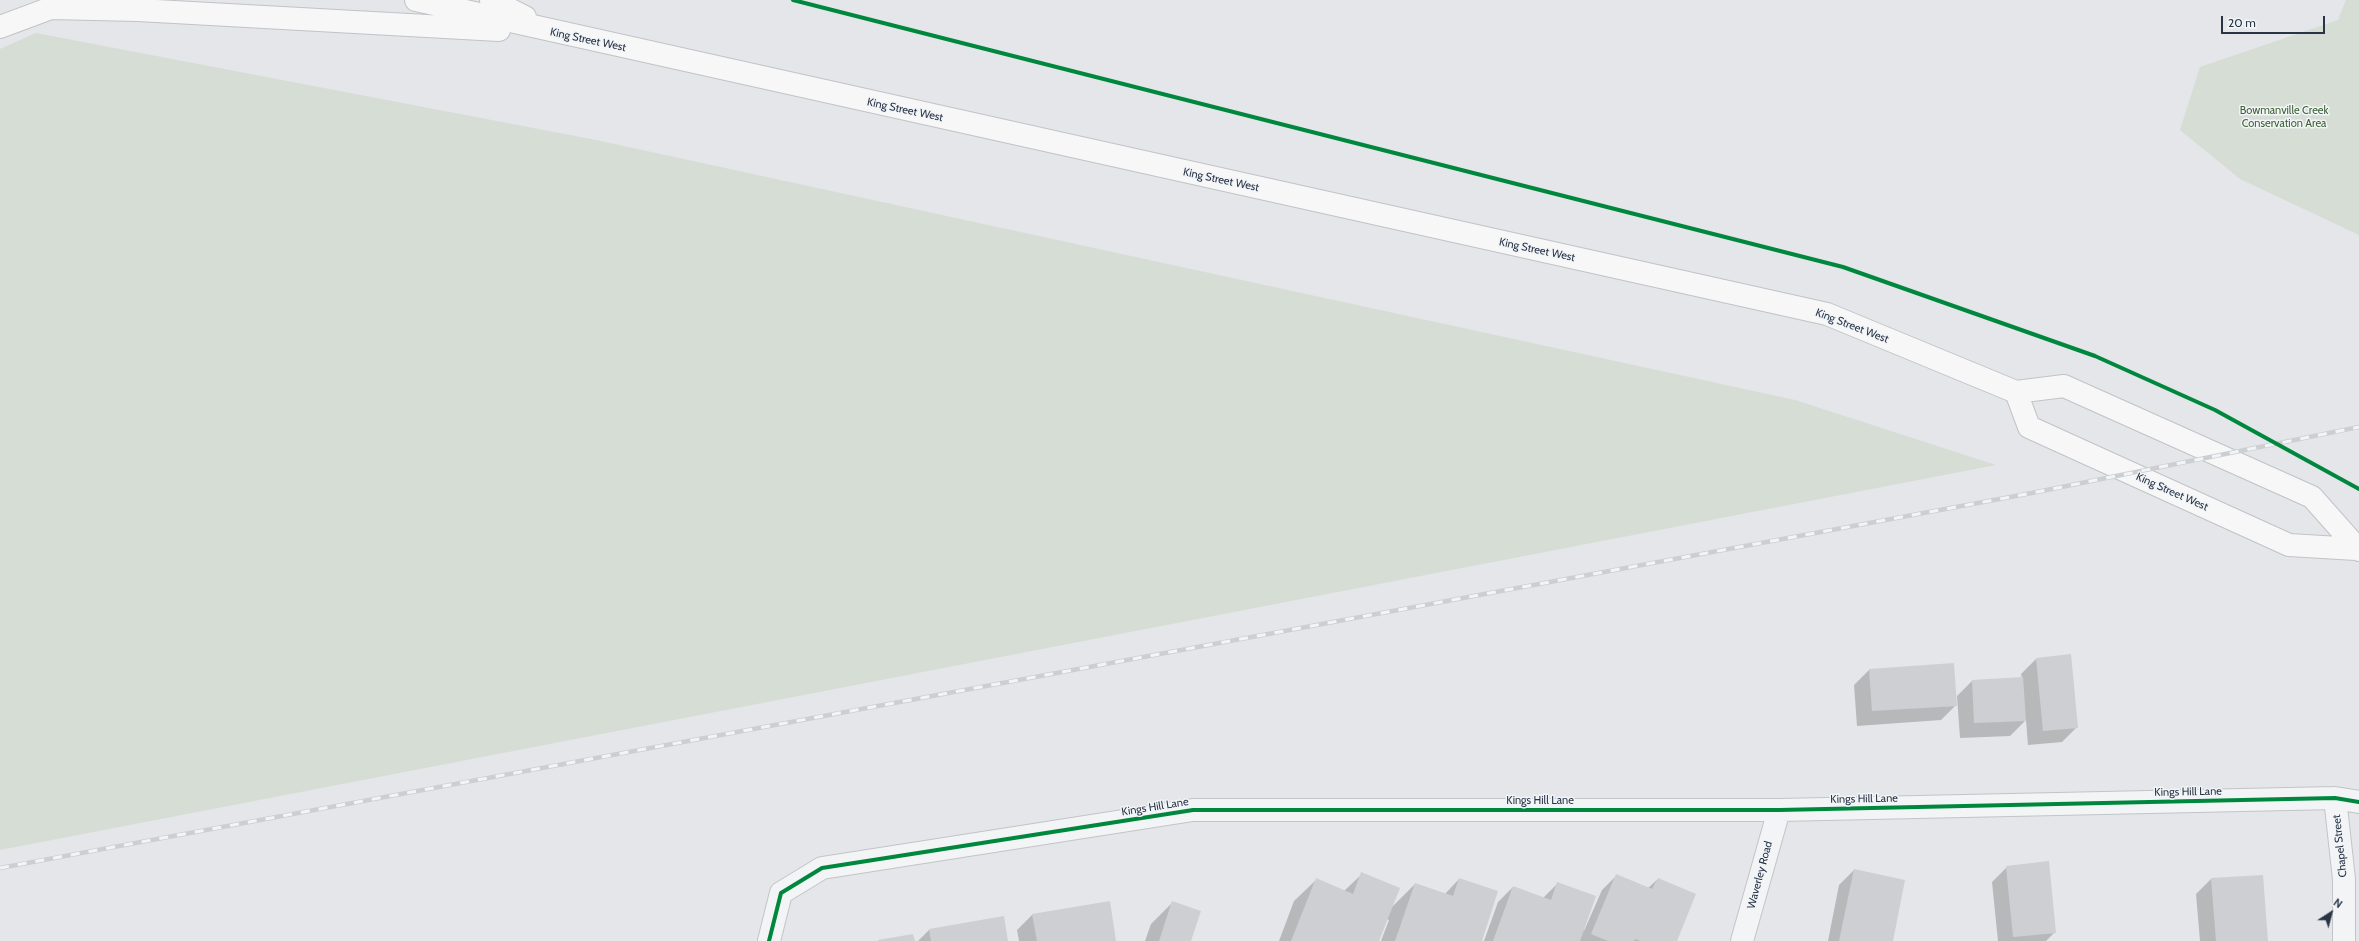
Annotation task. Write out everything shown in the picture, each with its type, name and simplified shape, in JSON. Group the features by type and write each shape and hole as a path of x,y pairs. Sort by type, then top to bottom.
{"main road":[{"name":"King Street West","path":"416,0 558,33 1827,314 2016,392 2064,386 2312,497 2358,550"},
{"path":"491,0 558,33"},
{"path":"0,27 51,8 138,10 558,33"},
{"name":"King Street West","path":"2016,392 2030,427 2289,545 2358,550"}],"street":[{"name":"Kings Hill Lane","path":"769,941 781,893 822,868 1193,810 1778,810 2335,798 2359,802"},
{"name":"Chapel Street","path":"2335,798 2344,879 2344,941"},
{"name":"Waverley Road","path":"1742,941 1778,810"}],"green space":[{"name":"Bowmanville Creek Conservation Area","path":"2346,0 2359,0 2359,235 2240,179 2180,130 2200,67 2338,20"},
{"path":"36,33 596,140 1795,400 1996,465 0,850 0,49"}],"building":[{"path":"2071,654 2078,728 2043,731 2036,658"},
{"path":"1954,663 1957,706 1872,711 1869,669"},
{"path":"2023,677 2026,721 1974,723 1972,680"},
{"path":"2049,861 2056,933 2013,937 2006,866"},
{"path":"1854,869 1905,880 1893,941 1839,941"},
{"path":"1361,872 1400,888 1379,941 1291,941 1316,878 1353,894"},
{"path":"1616,874 1652,889 1658,878 1696,894 1677,941 1640,941 1635,939 1634,941 1608,941 1591,934"},
{"path":"2263,875 2268,941 2216,941 2211,878"},
{"path":"1459,878 1498,891 1482,941 1395,941 1415,883 1453,896"},
{"path":"1557,882 1596,896 1580,941 1493,941 1513,886 1551,900"},
{"path":"1110,901 1116,941 1037,941 1032,914"},
{"path":"1172,901 1201,911 1191,941 1159,941"},
{"path":"1004,916 1008,941 931,941 929,929"},
{"path":"913,934 915,941 878,941 878,940"}],"railway":[{"path":"0,868 2032,493 2359,427"}],"cycle path":[{"path":"793,0 1843,267 2095,356 2215,410 2359,489"},
{"path":"769,941 781,893 822,868 1193,810 1779,810 2335,798 2359,802"}]}
